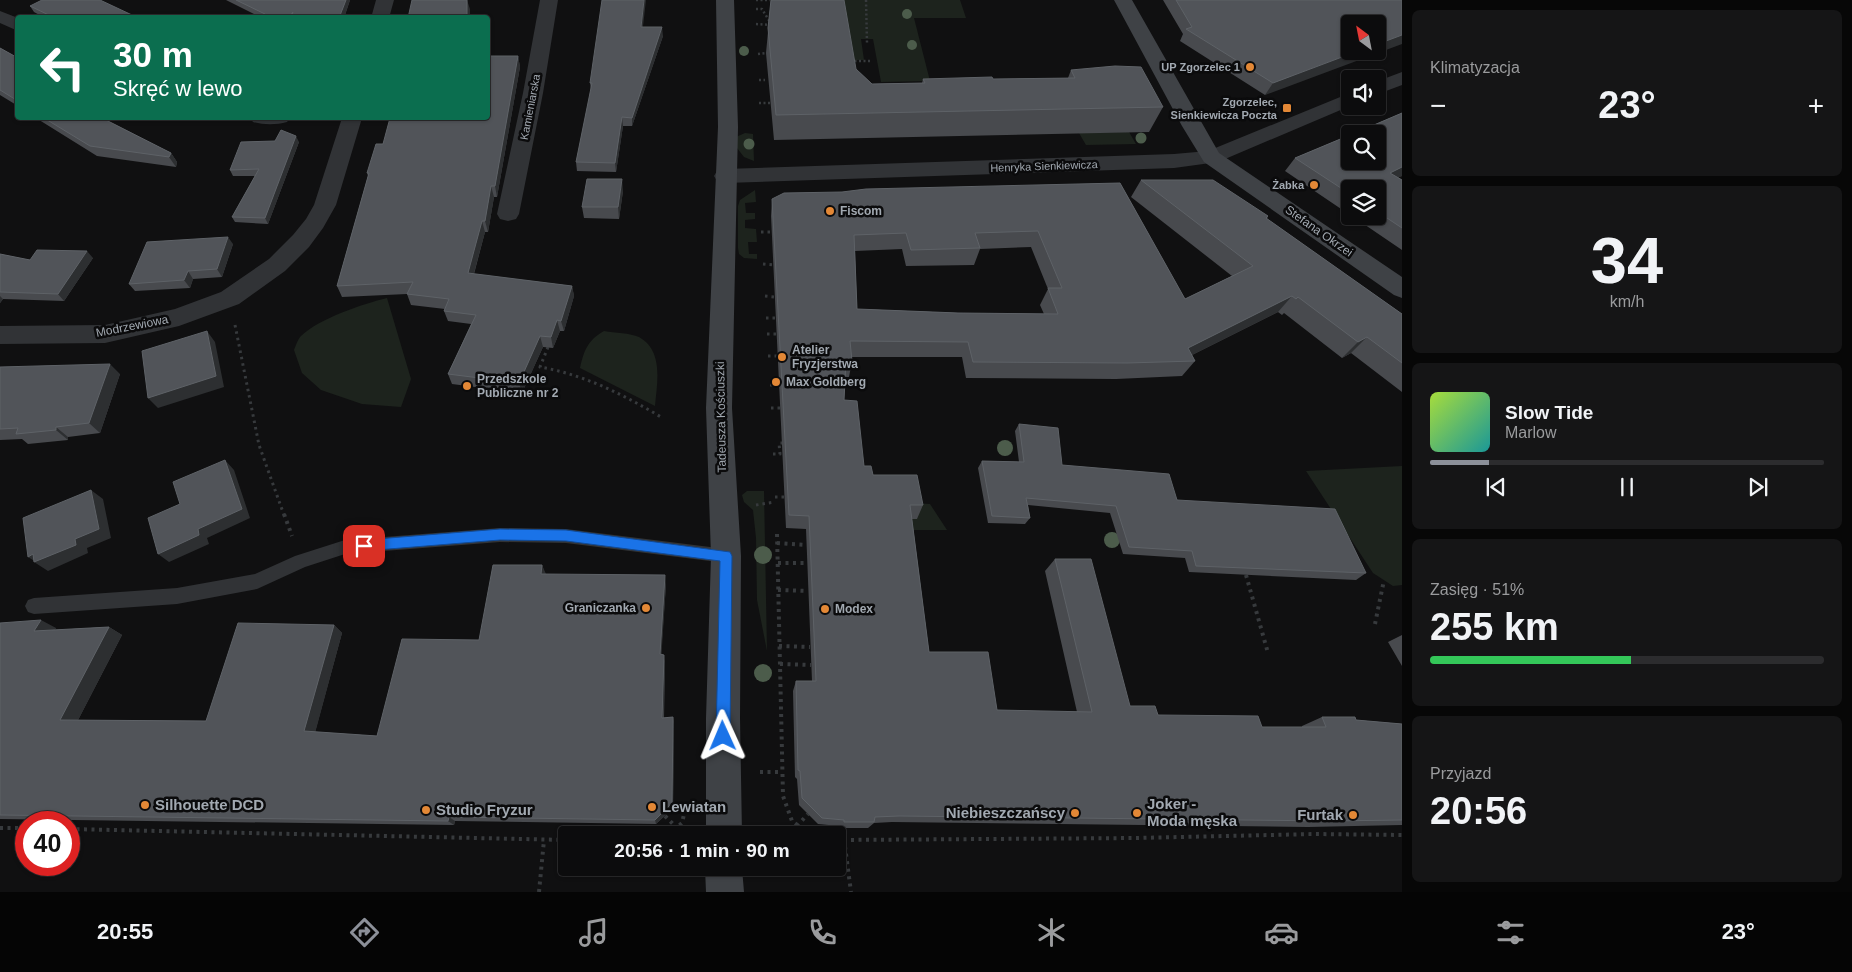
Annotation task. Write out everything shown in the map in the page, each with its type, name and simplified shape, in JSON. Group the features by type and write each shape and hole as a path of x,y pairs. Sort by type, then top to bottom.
{"street":[{"path":"381,15 385,0"},
{"name":"Kamieniarska","path":"508,214 533,93 549,0"},
{"name":"Tadeusza Kościuszki","path":"724,826 723,718 726,556 720,408 725,176 728,127 725,0"},
{"path":"1123,0 1211,157"},
{"path":"0,16 15,24"},
{"path":"1386,85 1402,78"},
{"name":"Henryka Sienkiewicza","path":"725,176 1174,162 1211,157 1341,103"},
{"name":"Modrzewiowa","path":"0,335 105,334 171,319 230,298 277,265 301,241 315,223 325,205 351,120"},
{"name":"Stefana Okrzei","path":"1211,157 1402,289"},
{"path":"724,876 724,892"}],"lane":[{"path":"34,606 177,596 257,581 301,561 345,547 500,535 566,536 726,556"}],"path":[{"path":"756,0 770,0"},
{"path":"866,0 868,43"},
{"path":"756,9 762,9 772,25 756,24"},
{"path":"758,54 766,53"},
{"path":"845,62 871,61"},
{"path":"759,80 765,80"},
{"path":"759,103 771,103"},
{"path":"761,232 772,232"},
{"path":"763,264 774,265"},
{"path":"765,296 775,297"},
{"path":"230,298 260,445 301,561"},
{"path":"766,318 776,318"},
{"path":"767,334 776,334"},
{"path":"548,347 540,367 580,375 622,394 661,417"},
{"path":"768,356 777,356"},
{"path":"770,385 779,385"},
{"path":"771,408 780,408"},
{"path":"773,454 780,454 779,443 782,443"},
{"path":"764,503 784,497"},
{"path":"777,534 783,796 786,808 797,826 808,814"},
{"path":"777,543 806,544"},
{"path":"778,563 807,563"},
{"path":"1246,575 1268,653"},
{"path":"1375,624 1384,580"},
{"path":"778,590 808,591"},
{"path":"779,646 810,647"},
{"path":"780,664 811,665"},
{"path":"665,816 675,826"},
{"path":"0,828 15,828"},
{"path":"80,829 558,840"},
{"path":"846,839 1402,835"},
{"path":"539,892 544,840"},
{"path":"846,854 851,892"}],"shaded area":[{"path":"839,0 960,0 966,18 914,18 930,81 881,82 873,39 861,39 864,60 849,60"},
{"path":"1129,132 1136,144 1086,145 1079,133"},
{"path":"745,133 753,134 754,161 744,157 737,148 736,137"},
{"path":"755,190 756,202 745,203 746,213 755,213 755,219 745,220 745,228 756,229 757,242 748,242 749,254 757,254 757,259 744,258 739,254 738,248 738,206 740,200"},
{"path":"387,298 411,379 401,407 362,404 321,390 302,373 294,350 301,336 309,329 330,318"},
{"path":"604,331 639,337 652,350 657,368 655,406 580,368 587,346"},
{"path":"1402,466 1402,585 1393,586 1373,573 1306,471"},
{"path":"747,491 764,491 767,651 757,600 756,538 753,510 744,502 742,495"},
{"path":"914,503 930,504 947,530 905,530"}],"building":[{"path":"42,0 100,0 132,15 49,15 30,6"},
{"path":"236,0 346,0 340,15 292,15 293,12 290,15 264,15 265,14"},
{"path":"412,0 467,0 467,15 409,15"},
{"path":"602,0 644,0 641,27 662,27 632,118 622,117 615,163 576,162 592,83 590,83"},
{"path":"771,0 844,0 856,69 872,84 925,83 923,79 992,77 993,79 1075,78 1071,70 1115,66 1141,67 1163,107 776,115 768,28"},
{"path":"1176,0 1402,0 1402,35 1386,41 1386,15 1341,15 1341,57 1273,83 1186,29 1192,27"},
{"path":"0,48 15,56 15,99 0,90"},
{"path":"490,56 518,56 495,186 491,186 485,221 482,221 468,273 572,286 561,321 557,320 551,337 540,336 519,383 448,374 476,315 444,311 449,299 407,294 413,282 337,286 376,144 383,144 389,120 490,120"},
{"path":"1402,113 1402,167 1390,173 1402,180 1402,228 1386,217 1386,180 1341,180 1341,188 1295,158 1341,139 1341,170 1386,170 1386,125 1374,125"},
{"path":"47,120 106,120 171,153 169,157 90,146"},
{"path":"281,130 296,136 265,218 232,217 259,169 230,170 241,142 275,141"},
{"path":"587,179 622,179 618,207 582,207"},
{"path":"1141,180 1213,180 1268,216 1266,218 1402,314 1402,363 1367,337 1358,342 1298,297 1296,299 1292,296 1188,348 1195,361 1127,363 973,362 968,342 850,341 852,361 846,361 844,400 857,401 864,466 871,466 873,475 917,475 923,505 910,505 929,652 988,652 997,710 1092,712 1055,559 1091,559 1130,706 1155,706 1158,715 1258,716 1262,727 1326,727 1322,717 1355,717 1356,720 1402,724 1402,820 1330,821 899,816 875,817 874,822 844,822 844,820 822,818 802,798 800,771 798,770 796,681 816,681 809,516 789,515 772,199 784,193 842,192 866,189 1120,183 1185,299 1253,266","holes":["1038,231 1062,288 1048,288 1058,314 857,309 854,235 906,233 911,250 980,248 975,233"]},
{"path":"228,237 217,269 188,271 184,280 129,284 147,242"},
{"path":"37,250 87,251 58,294 0,292 0,254 30,260"},
{"path":"207,331 216,376 148,398 142,351"},
{"path":"110,364 89,423 56,427 56,430 16,434 18,428 0,429 0,367"},
{"path":"1019,424 1058,428 1062,465 1169,474 1177,500 1335,509 1366,573 1196,566 1192,551 1129,547 1116,506 1026,498 1030,518 992,516 982,461 1024,462"},
{"path":"225,460 242,509 198,529 199,535 158,554 148,518 180,504 173,482"},
{"path":"91,490 99,529 75,539 76,545 34,562 33,554 28,557 23,518"},
{"path":"493,565 542,565 541,574 665,575 660,654 664,655 662,718 673,717 672,803 655,820 449,817 448,821 80,816 80,811 15,811 15,815 0,815 0,623 41,620 34,631 109,627 60,720 206,721 238,623 334,625 304,731 377,736 402,639 479,640"}],"place":[{"name":"UP Zgorzelec 1","path":"1250,67"},
{"name":"Zgorzelec, Sienkiewicza Poczta","path":"1287,108"},
{"name":"Żabka","path":"1314,185"},
{"name":"Fiscom","path":"830,211"},
{"name":"Atelier Fryzjerstwa","path":"782,357"},
{"name":"Max Goldberg","path":"776,382"},
{"name":"Przedszkole Publiczne nr 2","path":"467,386"},
{"name":"Graniczanka","path":"646,608"},
{"name":"Modex","path":"825,609"},
{"name":"Silhouette DCD","path":"145,805"},
{"name":"Lewiatan","path":"652,807"},
{"name":"Studio Fryzur","path":"426,810"},
{"name":"Niebieszczańscy","path":"1075,813"},
{"name":"Joker - Moda męska","path":"1137,813"},
{"name":"Furtak","path":"1353,815"}],"route":[{"path":"364,546 500,535 566,536 726,556 723,736"}]}
